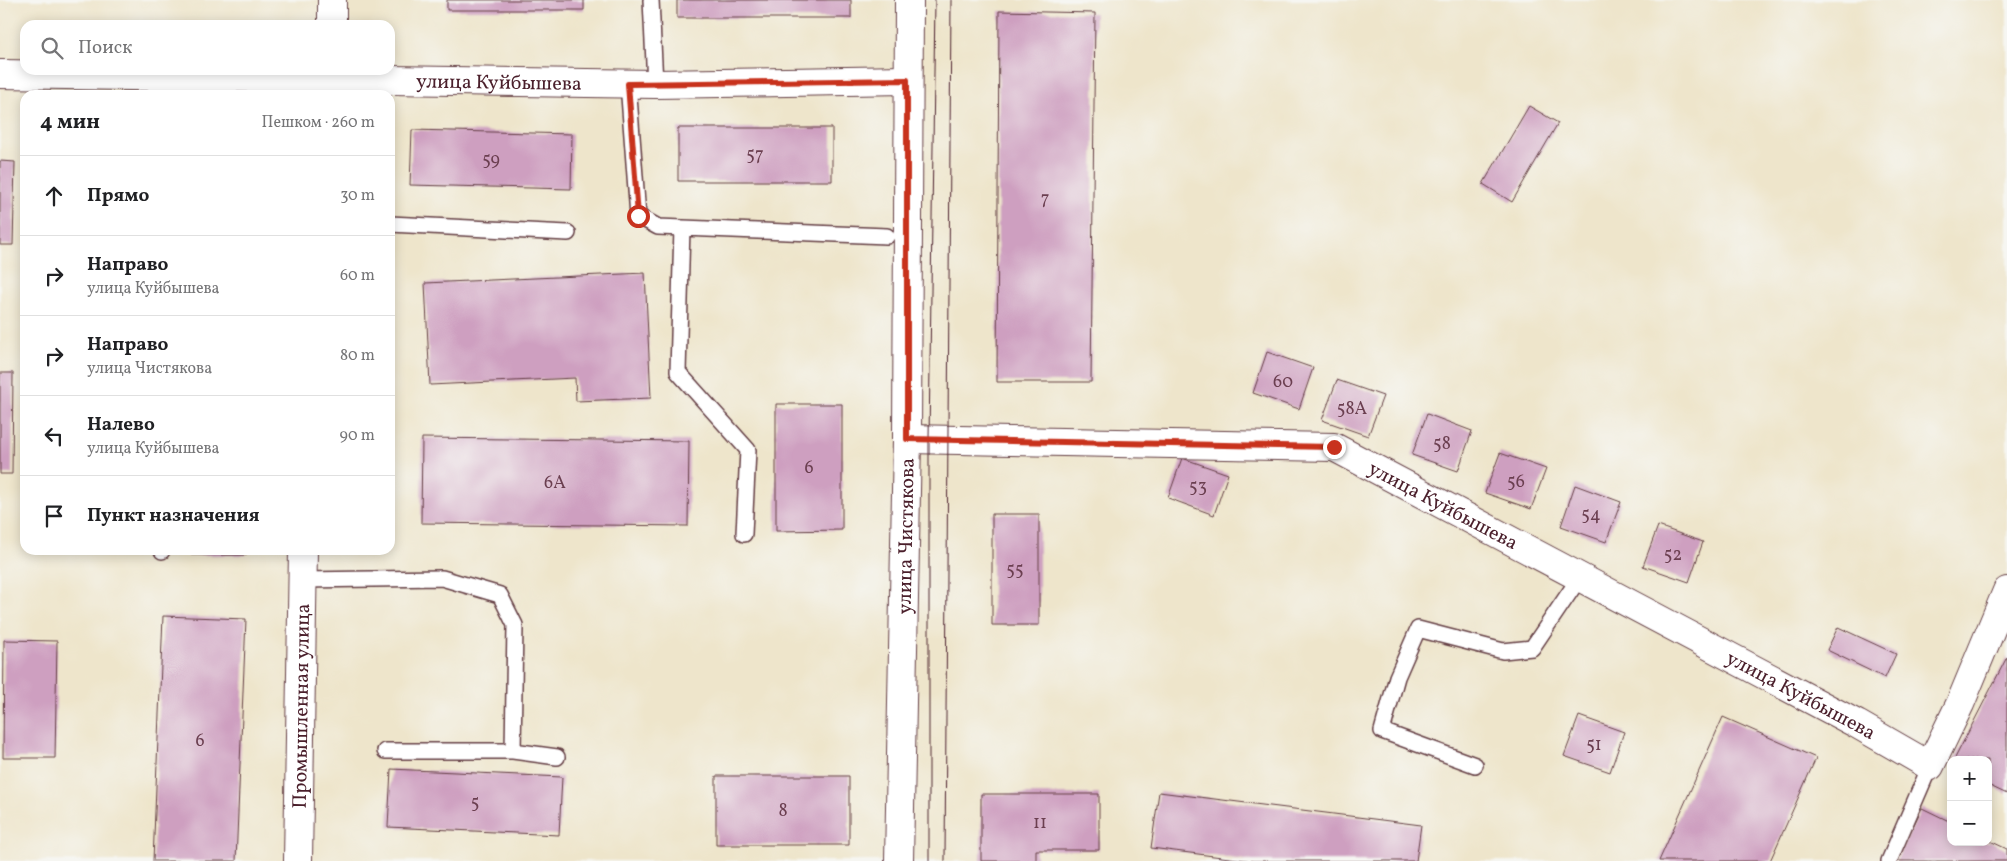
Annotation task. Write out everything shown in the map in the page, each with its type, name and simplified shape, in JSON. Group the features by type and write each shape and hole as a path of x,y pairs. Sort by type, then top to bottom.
{"street":[{"path":"332,0 332,20"},
{"name":"улица Чистякова","path":"900,861 907,439 907,80 909,0"},
{"name":"улица Куйбышева","path":"0,74 20,74"},
{"name":"улица Куйбышева","path":"45,75 314,81 628,84 907,80"},
{"name":"улица Куйбышева","path":"907,439 1334,447 1857,724 1930,766"},
{"name":"Промышленная улица","path":"298,861 303,555"},
{"path":"1930,766 1960,704 2007,590"}],"lane":[{"path":"651,0 656,84"},
{"path":"628,84 638,216 658,227 887,236"},
{"path":"395,224 568,233"},
{"path":"682,228 678,372 748,450 744,534"},
{"path":"1475,764 1382,731 1397,677 1418,629 1503,651 1532,648 1580,577"},
{"path":"303,580 442,578 500,594 515,625 513,751"},
{"path":"385,751 513,751 557,757"},
{"path":"1889,861 1930,766"}],"building":[{"path":"447,0 584,0 584,10 447,10"},
{"path":"677,0 851,0 851,18 677,18"},
{"path":"999,11 1095,13 1091,382 997,382"},
{"path":"1529,106 1558,123 1512,202 1483,184"},
{"path":"678,128 832,128 832,181 678,181"},
{"path":"412,130 572,134 571,189 410,185"},
{"path":"0,161 15,162 13,245 0,245"},
{"path":"645,273 651,398 576,401 575,378 430,385 425,283"},
{"path":"1267,352 1313,368 1299,409 1253,393"},
{"path":"0,373 13,373 12,474 0,474"},
{"path":"1337,380 1383,396 1368,436 1322,420"},
{"path":"776,404 842,404 842,530 776,531"},
{"path":"1427,414 1472,431 1458,471 1412,455"},
{"path":"422,438 689,441 688,526 421,523"},
{"path":"1500,453 1546,469 1531,509 1485,493"},
{"path":"1182,458 1228,474 1214,515 1168,498"},
{"path":"1575,485 1621,502 1606,542 1561,526"},
{"path":"992,514 1039,514 1039,625 992,625"},
{"path":"1658,526 1703,542 1689,582 1643,566"},
{"path":"163,616 246,619 236,861 153,861"},
{"path":"1838,627 1896,654 1885,678 1827,650"},
{"path":"4,640 57,641 55,758 3,758"},
{"path":"2007,657 2007,794 1992,787 1992,756 1956,756"},
{"path":"1579,716 1624,732 1610,772 1564,756"},
{"path":"1723,717 1816,758 1770,861 1659,861"},
{"path":"391,769 562,777 559,835 388,827"},
{"path":"716,776 849,776 849,845 716,845"},
{"path":"1159,792 1421,825 1416,861 1253,861 1151,848"},
{"path":"981,794 1099,794 1099,850 1036,850 1036,861 981,861"},
{"path":"1922,808 1947,820 1947,846 1992,846 1992,842 2007,849 2007,861 1896,861"}],"tram line":[{"path":"929,861 929,439 935,0"},
{"path":"945,861 951,0"}],"route":[{"path":"638,216 628,84 907,80 907,439 1334,447"}]}
